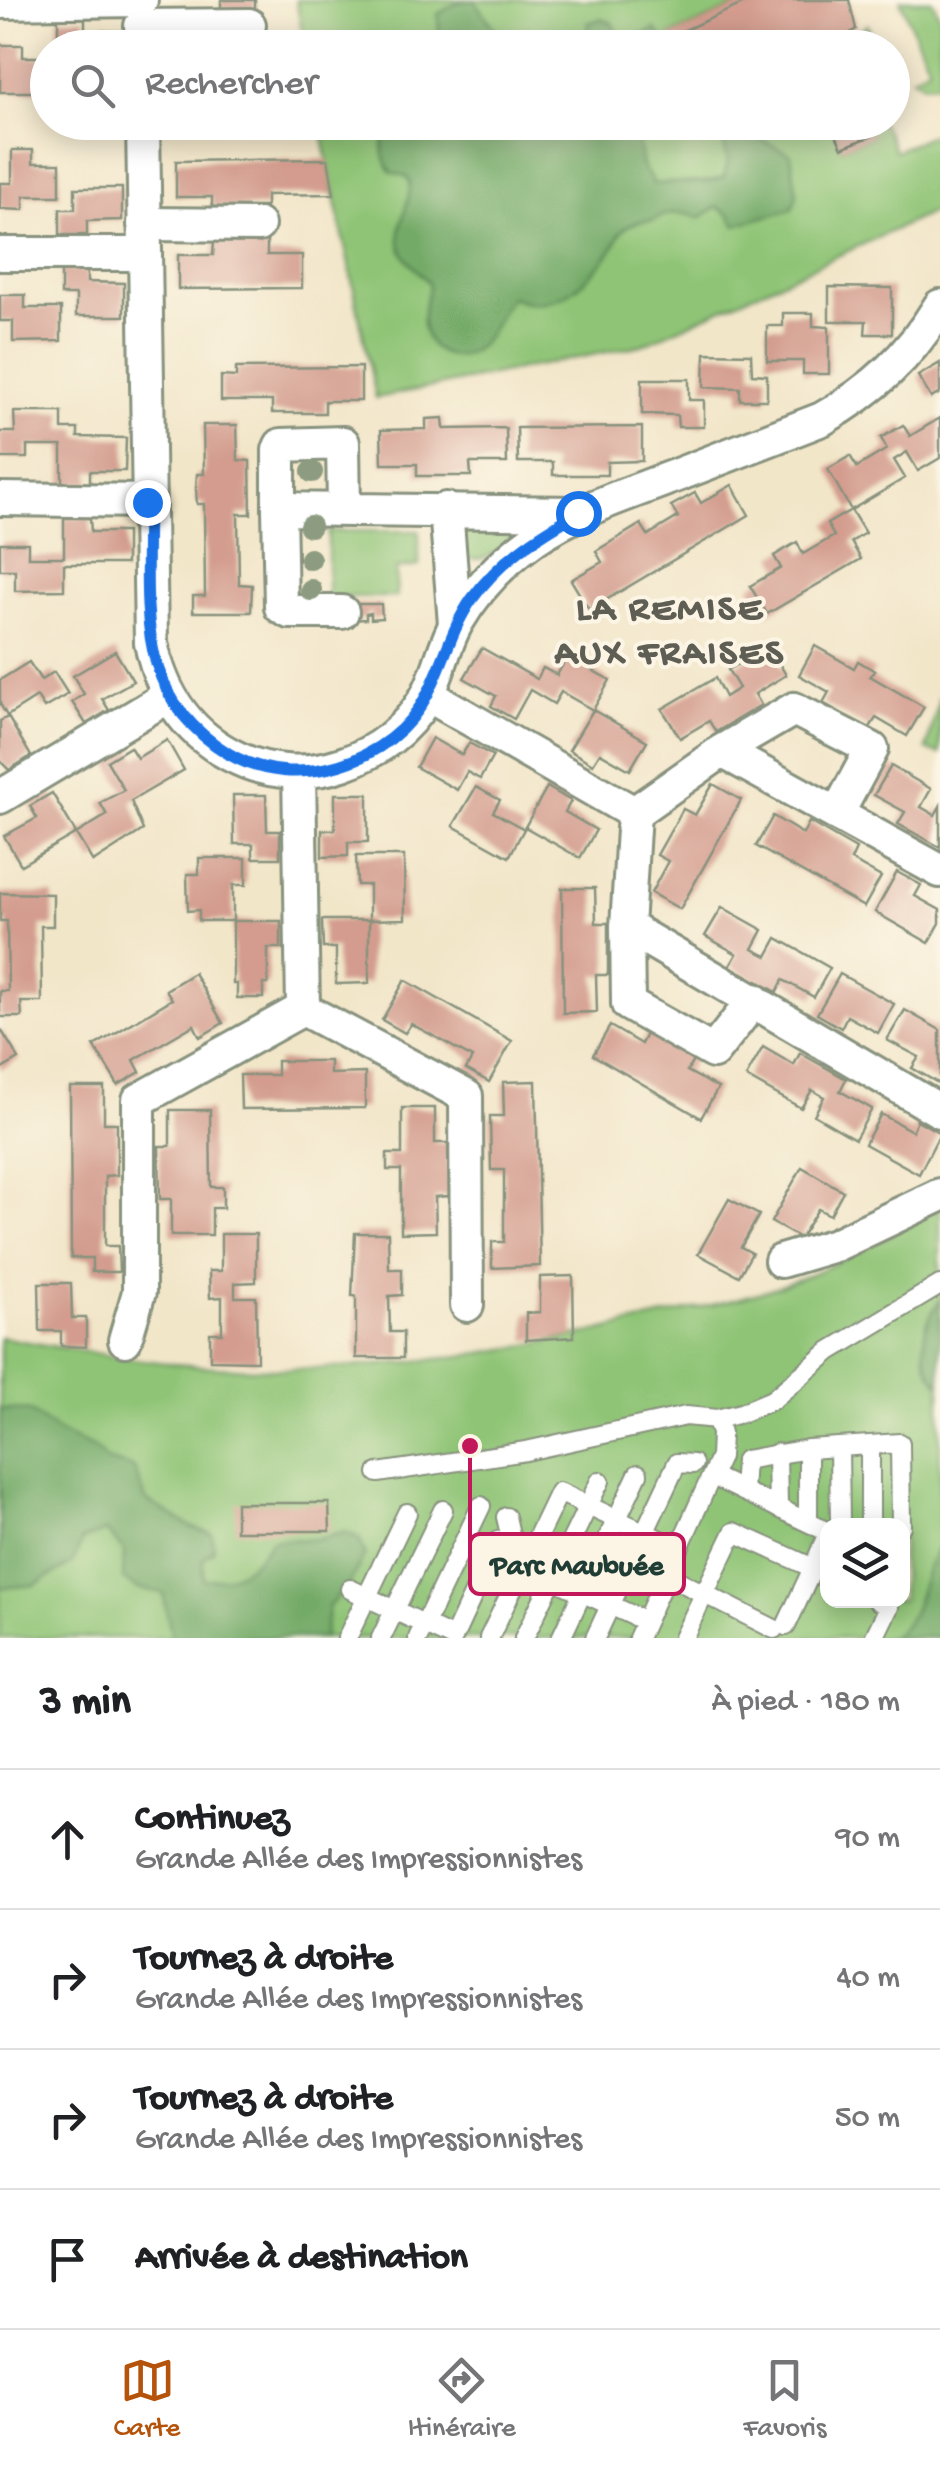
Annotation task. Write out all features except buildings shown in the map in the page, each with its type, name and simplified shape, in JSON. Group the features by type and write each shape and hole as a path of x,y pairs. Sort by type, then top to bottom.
{"street":[{"path":"0,2 249,25"},
{"path":"143,140 150,634 158,672 191,728 238,758 267,768 299,772 324,769 367,754 414,716 428,695 455,624 502,564 535,538 578,513 834,412 888,375 923,334 940,306"},
{"path":"0,254 258,225"},
{"path":"342,612 289,612 281,608 278,450 288,442 342,443 344,508"},
{"path":"0,499 147,502"},
{"path":"279,509 578,513"},
{"path":"446,509 455,624"},
{"path":"428,695 634,813"},
{"path":"0,798 169,696"},
{"path":"634,813 722,751 794,709 872,749 837,814"},
{"path":"722,751 940,871"},
{"path":"299,772 304,1009"},
{"path":"634,813 627,927 628,1004 712,1052 754,1000"},
{"path":"627,927 940,1111"},
{"path":"304,1009 466,1096 467,1304"},
{"path":"125,1340 139,1292 139,1100 304,1009"},
{"path":"781,1261 847,1240 940,1195"}],"lane":[{"path":"378,1473 526,1452 686,1416 718,1419 772,1400 830,1351 940,1285"},
{"path":"506,1517 516,1560 610,1606 642,1630 712,1476 721,1449 718,1419"},
{"path":"743,1491 745,1460 808,1449 900,1443 901,1518"},
{"path":"870,1445 870,1518"},
{"path":"839,1447 840,1518"},
{"path":"808,1449 808,1522"},
{"path":"777,1453 778,1508"},
{"path":"596,1638 677,1463 692,1464"},
{"path":"561,1638 638,1474"},
{"path":"712,1476 820,1528"},
{"path":"524,1638 600,1480"},
{"path":"489,1638 559,1492 679,1549"},
{"path":"421,1631 481,1506"},
{"path":"382,1638 443,1510"},
{"path":"347,1638 358,1593 407,1513"},
{"path":"666,1575 704,1594 784,1634 820,1571 734,1532 704,1594 683,1638"},
{"path":"358,1593 395,1610 421,1631 453,1638 498,1541 510,1539"},
{"path":"874,1638 889,1608"}],"green space":[{"path":"296,0 751,0 684,30 302,30"},
{"path":"474,0 496,30 439,30 438,14 458,2"},
{"path":"900,0 932,0 940,17 940,83 924,84 912,77 929,67"},
{"path":"601,19 611,22 616,30 587,30 588,23"},
{"path":"940,131 940,209 642,345 376,398 323,140 838,140 842,148 861,140 890,140 895,151"},
{"path":"638,140 642,166 654,184 724,177 728,160 723,140 762,140 791,154 797,196 792,209 735,225 730,215 717,207 699,218 675,213 629,226 580,285 541,302 511,297 481,344 454,356 437,350 426,335 423,314 429,284 407,259 400,240 410,182 406,176 391,172 384,142"},
{"path":"466,521 523,529 495,553 471,559 462,555 456,534"},
{"path":"328,531 419,531 419,566 396,569 397,597 328,597"},
{"path":"940,695 940,754 926,750"},
{"path":"940,1208 940,1638 0,1638 0,1337 140,1360 245,1369 421,1361 595,1332 753,1294 793,1282"},
{"path":"940,1300 940,1385 927,1364 924,1342 928,1321"},
{"path":"0,1409 30,1411 59,1432 95,1448 106,1460 134,1468 146,1500 193,1528 212,1534 214,1550 203,1559 203,1579 224,1578 243,1570 272,1540 319,1539 346,1532 359,1538 365,1555 347,1587 329,1606 324,1638 172,1638 163,1593 123,1580 124,1551 106,1531 82,1540 73,1563 35,1585 0,1588"},
{"path":"940,1547 940,1638 890,1638 909,1620"}],"place":[{"name":"Parc Maubuée","path":"470,1446"}],"district":[{"name":"LA REMISE AUX FRAISES","path":"670,627"}],"route":[{"path":"147,502 150,634 158,672 174,706 191,728 238,758 267,768 299,772 340,765 367,754 396,734 428,695 455,624 474,596 517,552 578,513"}]}
